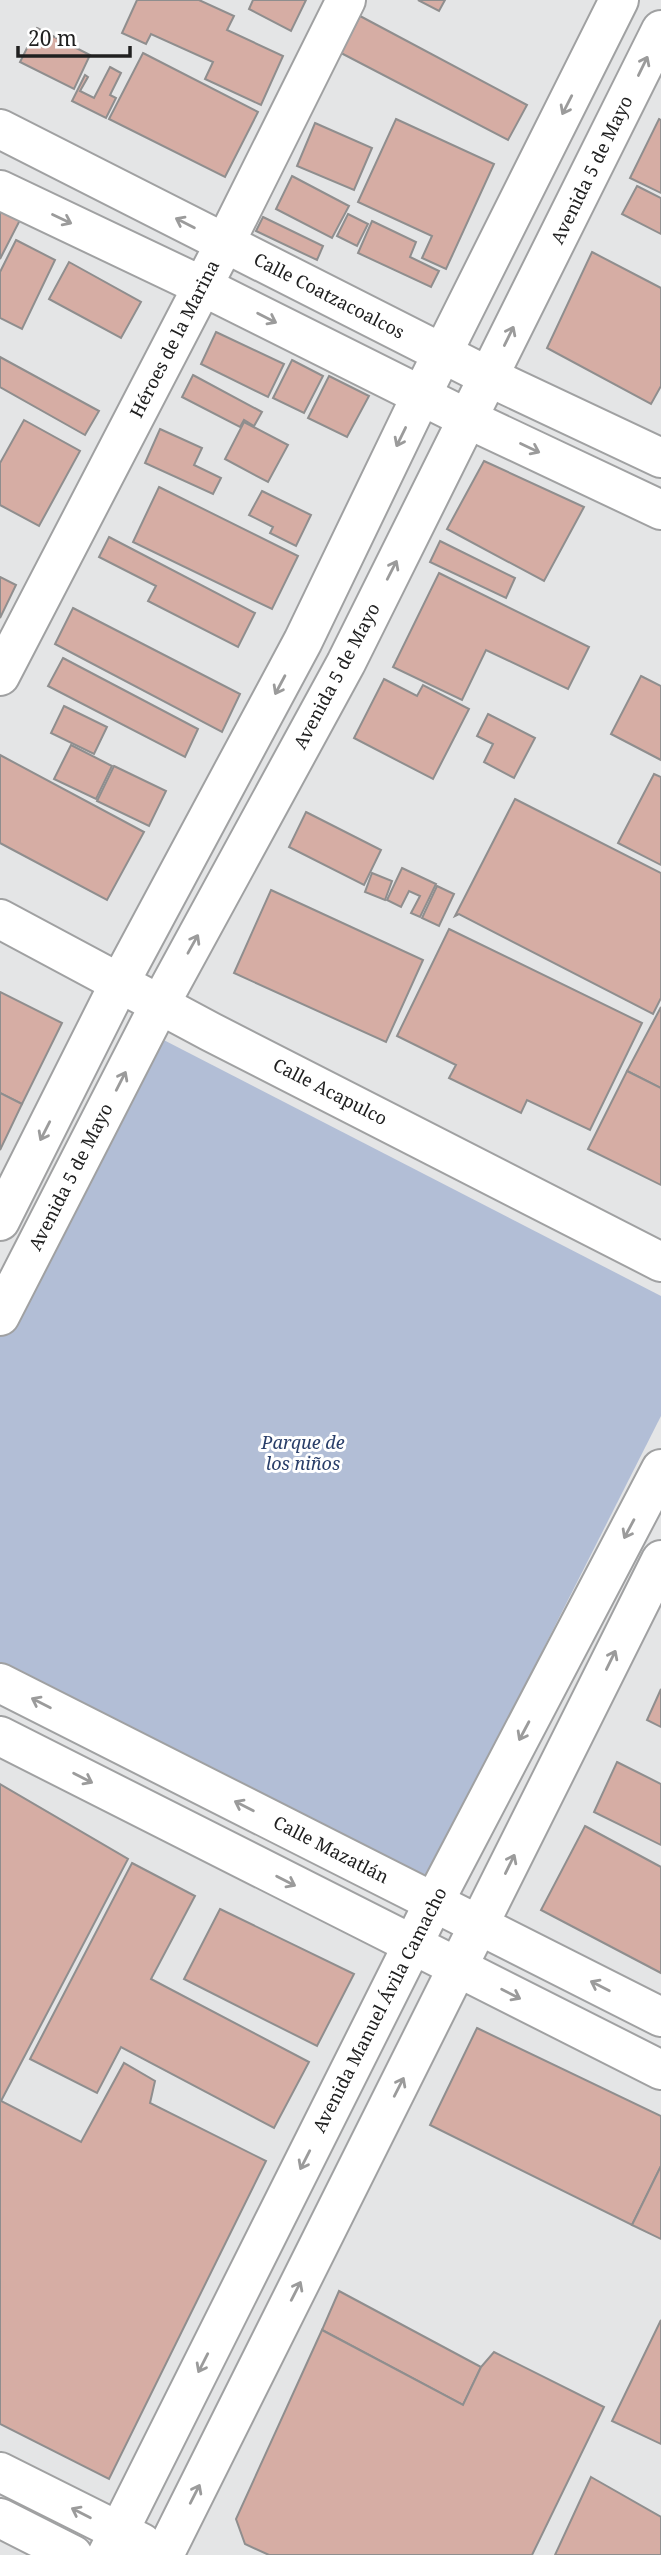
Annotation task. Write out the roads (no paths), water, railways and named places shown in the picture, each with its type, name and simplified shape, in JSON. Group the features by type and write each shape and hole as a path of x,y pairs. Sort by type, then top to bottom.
{"street":[{"name":"Héroes de la Marina","path":"0,677 225,243 346,0"},
{"path":"0,1220 120,982 303,641 421,396 619,0"},
{"name":"Avenida 5 de Mayo","path":"0,1316 160,1004 346,663 661,30"},
{"name":"Calle Coatzacoalcos","path":"0,129 489,377 657,447"},
{"path":"0,190 202,286 468,419 661,510"},
{"path":"303,641 346,663"},
{"name":"Calle Acapulco","path":"0,919 661,1262"},
{"name":"Avenida Manuel Ávila Camacho","path":"113,2543 434,1902 661,1469"},
{"path":"0,2472 113,2543 165,2555 661,1560"},
{"name":"Calle Mazatlán","path":"0,1683 661,2017"},
{"path":"0,1736 661,2070"},
{"path":"0,2518 74,2555"}],"park label":[{"name":"Parque de los niños","path":"303,1453"}]}
